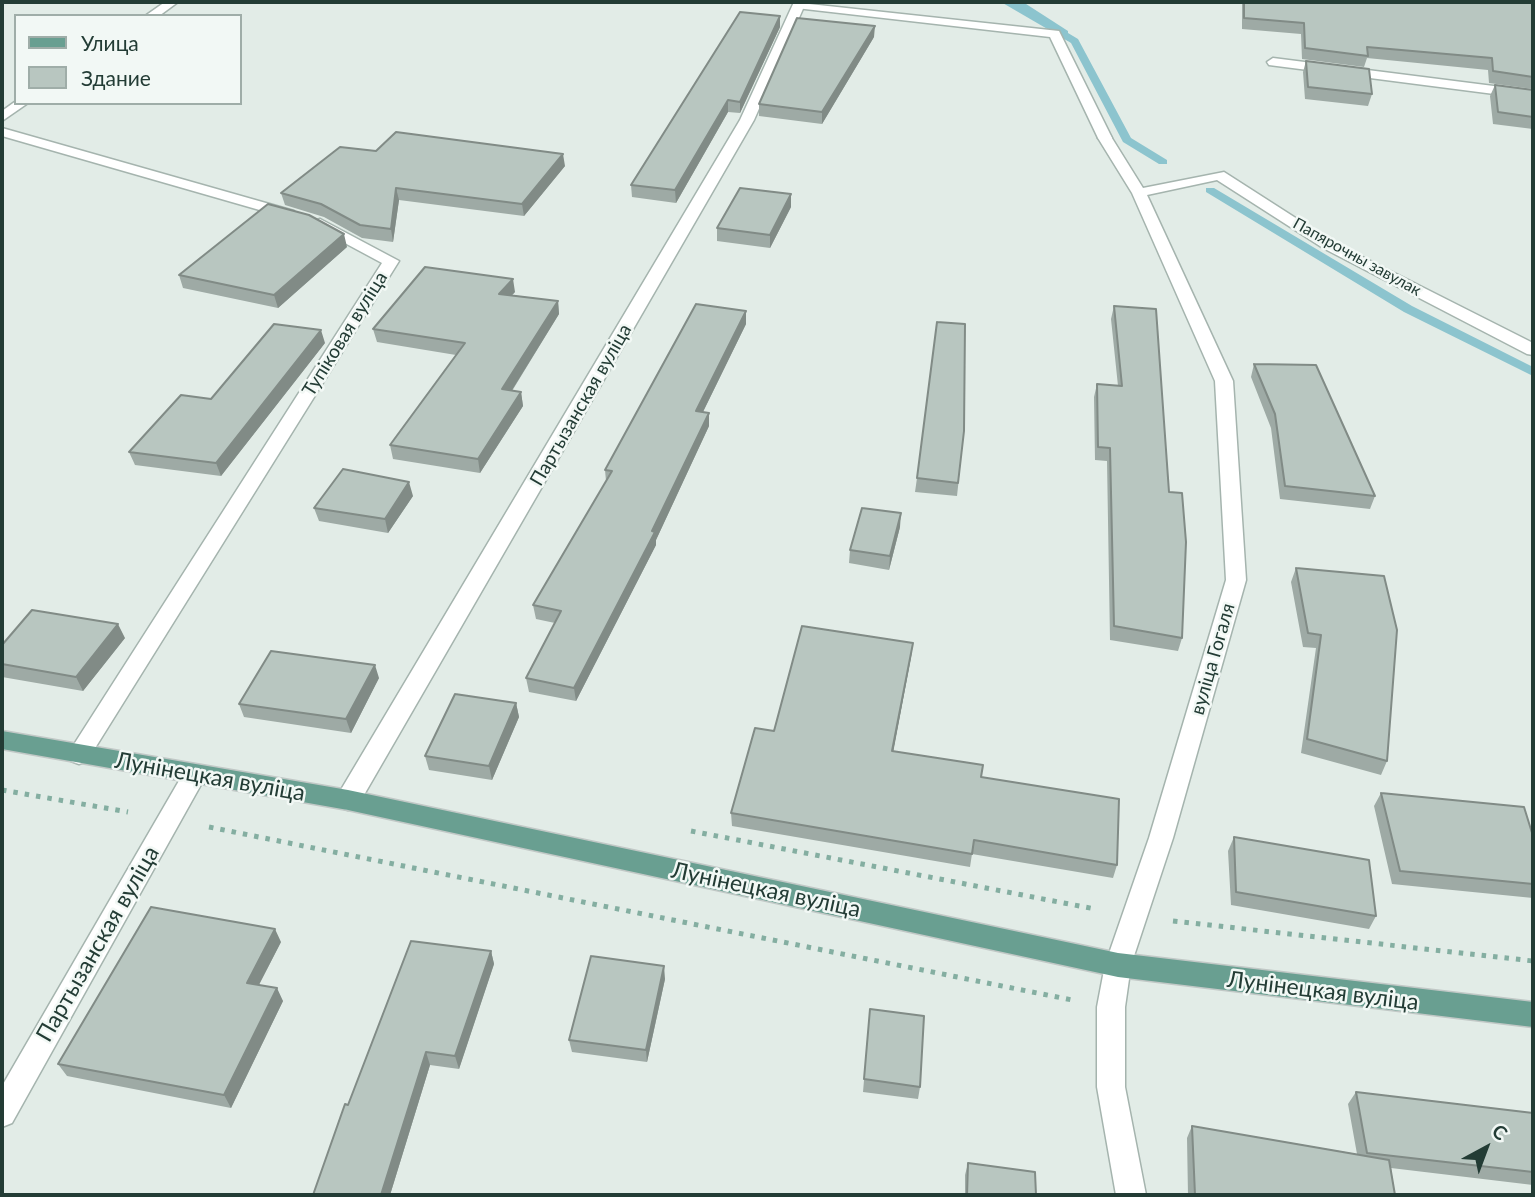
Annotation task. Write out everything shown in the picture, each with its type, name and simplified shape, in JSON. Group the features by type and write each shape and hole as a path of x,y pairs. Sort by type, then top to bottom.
{"main road":[{"name":"Лунінецкая вуліца","path":"2,740 348,800 1118,965 1533,1015"}],"street":[{"path":"155,14 172,2"},
{"name":"вуліца Гогаля","path":"800,4 1055,34 1105,138 1139,192 1224,381 1236,580 1161,838 1118,965 1111,1007 1111,1087 1131,1195"},
{"name":"Партызанская вуліца","path":"348,800 747,120 800,4"},
{"path":"1273,62 1533,95"},
{"path":"2,117 19,105"},
{"name":"Тупіковая вуліца","path":"2,132 318,222 391,261 79,755"},
{"name":"Папярочны завулак","path":"1139,192 1219,176 1328,245 1533,350"},
{"name":"Партызанская вуліца","path":"2,1113 195,775"}],"path":[{"path":"2,790 169,819 1111,1007"},
{"path":"683,829 1134,917 1533,961"}],"water":[{"path":"1001,2 1023,2 1068,31 1068,41"}],"building":[{"path":"1244,2 1533,2 1533,77 1493,71 1492,58 1367,47 1368,56 1305,48 1304,23 1244,18"},
{"path":"740,12 780,16 740,102 728,100 675,190 631,185"},
{"path":"797,18 875,26 822,112 759,104"},
{"path":"1306,61 1369,69 1372,94 1308,87"},
{"path":"1495,85 1533,90 1533,117 1498,112"},
{"path":"396,132 563,154 522,204 396,188 391,229 360,225 321,204 281,193 340,147 376,151"},
{"path":"740,188 791,194 770,235 717,228"},
{"path":"268,204 309,215 344,234 274,295 179,275"},
{"path":"425,267 513,279 499,294 558,301 502,389 521,392 478,459 390,445 465,343 373,329"},
{"path":"696,304 746,311 696,411 709,413 652,531 655,532 574,688 526,678 561,611 533,605 612,471 605,470"},
{"path":"1114,306 1156,309 1169,492 1182,493 1186,542 1182,638 1114,626 1110,448 1098,447 1097,384 1122,386"},
{"path":"937,322 965,324 964,431 958,483 917,478"},
{"path":"274,324 321,330 216,463 129,452 181,395 211,399"},
{"path":"1254,364 1316,365 1375,496 1285,486 1275,414"},
{"path":"343,469 409,482 385,519 314,508"},
{"path":"862,508 901,513 890,556 850,550"},
{"path":"1296,568 1384,576 1397,630 1387,761 1307,739 1321,635 1308,633"},
{"path":"32,610 118,624 76,677 2,664 2,645"},
{"path":"802,626 913,643 892,751 983,765 981,777 1119,799 1117,865 974,840 972,854 731,813 755,728 774,731"},
{"path":"271,651 375,665 346,719 239,704"},
{"path":"455,694 516,703 489,766 425,756"},
{"path":"1381,793 1524,807 1533,836 1533,884 1400,871"},
{"path":"1234,837 1369,860 1376,916 1236,892"},
{"path":"151,907 275,929 247,983 277,988 224,1095 58,1064"},
{"path":"411,941 491,951 455,1056 426,1052 381,1195 313,1195 345,1104 348,1105"},
{"path":"591,956 664,966 646,1050 569,1040"},
{"path":"870,1009 924,1016 920,1087 864,1079"},
{"path":"1356,1092 1533,1113 1533,1172 1367,1153"},
{"path":"1192,1126 1389,1160 1395,1195 1195,1195"},
{"path":"968,1163 1035,1172 1036,1195 967,1195"}],"waterway":[{"path":"1050,26 1075,41 1127,140 1163,162"},
{"path":"1210,190 1408,309 1533,372"}]}
